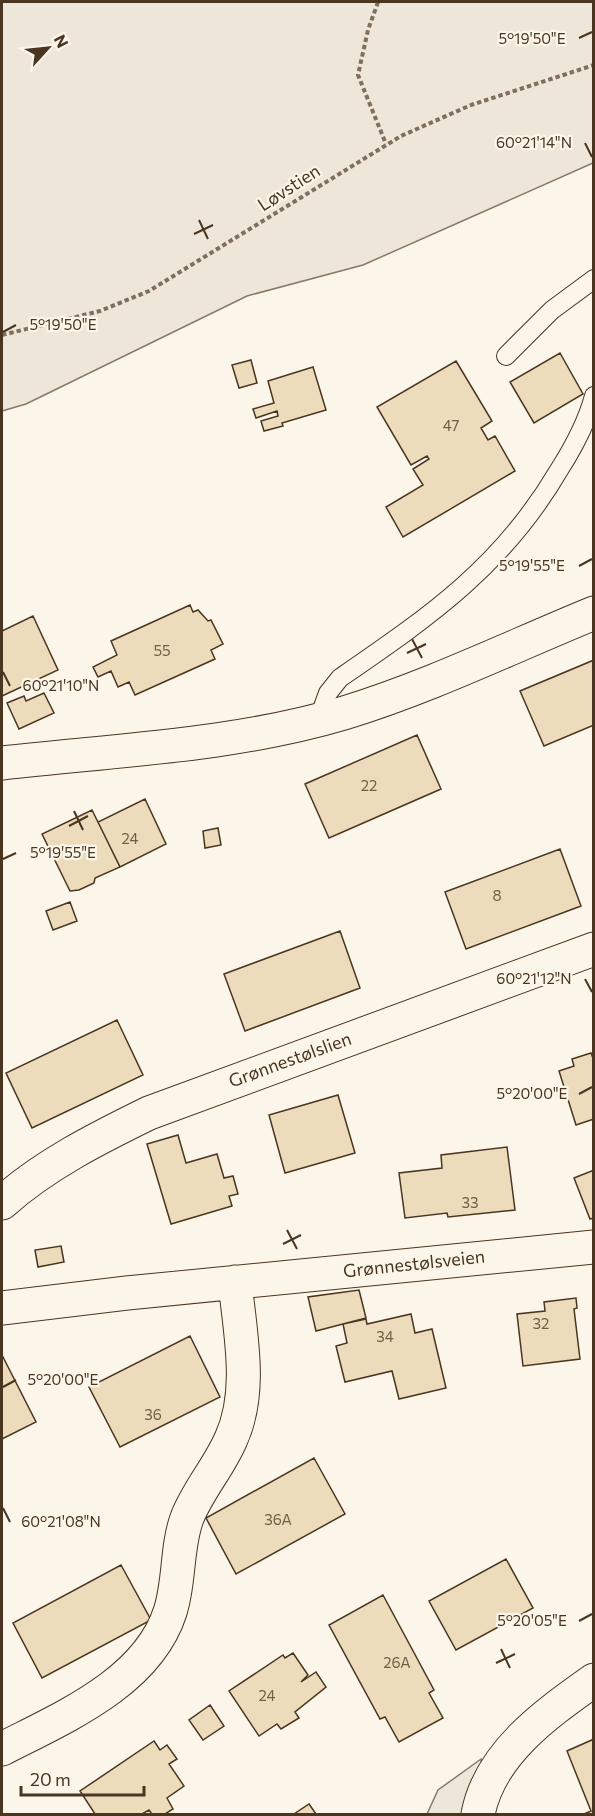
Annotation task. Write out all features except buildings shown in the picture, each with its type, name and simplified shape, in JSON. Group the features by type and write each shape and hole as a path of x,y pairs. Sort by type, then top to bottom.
{"street":[{"path":"2,763 170,746 343,713 419,686 594,613"},
{"name":"Grønnestølslien","path":"2,1203 54,1164 101,1136 149,1113 594,949"},
{"name":"Grønnestølsveien","path":"2,1308 235,1282 594,1247"},
{"path":"2,1749 89,1702 133,1668 162,1629 170,1611 185,1523 195,1498 231,1440 240,1413 244,1379 235,1282"},
{"path":"478,1815 491,1779 530,1728 594,1680"}],"lane":[{"path":"506,356 552,310 594,279"},
{"path":"319,718 328,693 340,678 456,595 511,539 538,506 573,447 594,396"}],"path":[{"path":"378,2 368,30 358,75 386,144"},
{"name":"Løvstien","path":"2,335 100,311 149,291 386,144 471,105 594,65"}],"shaded area":[{"path":"2,2 593,2 593,163 363,265 247,296 26,404 2,411"},
{"path":"481,1759 482,1769 467,1814 427,1814 438,1790"}]}
